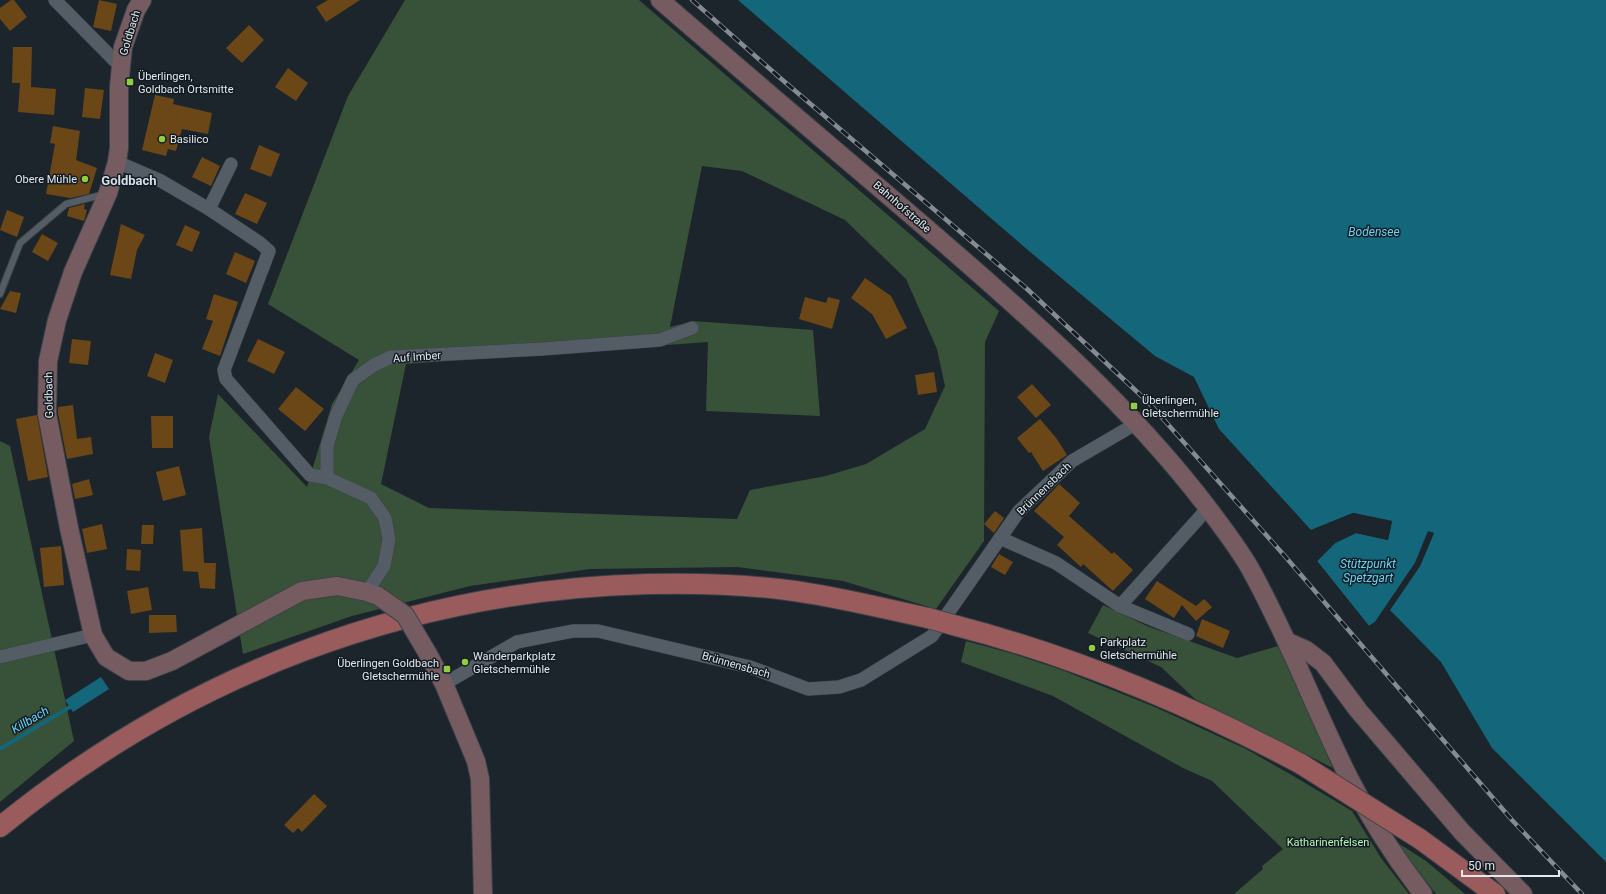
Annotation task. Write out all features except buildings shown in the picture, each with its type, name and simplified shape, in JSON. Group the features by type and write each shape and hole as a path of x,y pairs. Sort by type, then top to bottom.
{"main road":[{"path":"0,827 45,791 138,729 194,699 251,672 343,636 396,620 451,607 562,589 618,585 730,585 786,590 854,601 928,618 1044,651 1122,680 1185,706 1301,764 1420,839 1495,894"}],"street":[{"path":"55,0 121,67"},
{"name":"Goldbach","path":"142,0 136,10 123,47 121,67 119,148 117,162 108,193 73,272 57,320 48,360 47,414 68,521 93,635 106,657 129,671 146,671 172,661 302,591 337,586 373,594"},
{"name":"Bahnhofstraße","path":"660,0 1015,305 1088,373 1137,423 1208,508 1250,569 1288,642 1349,778 1380,833 1402,867 1423,894"},
{"path":"117,162 161,181 209,209 260,243 269,251 224,370 226,379 310,475 327,478 371,498 385,518 389,538 384,566 373,594 405,615 444,684 476,760 480,779 483,894"},
{"path":"209,209 231,164"},
{"name":"Auf Imber","path":"327,478 327,446 336,416 353,380 374,365 391,357 542,349 660,340 692,328"},
{"name":"Brünnensbach","path":"444,684 517,642 574,631 598,631 750,667 808,689 839,687 861,680 932,636 1019,511 1072,461 1137,423"},
{"path":"1120,606 1208,508"},
{"path":"1000,538 1056,563 1120,606 1188,634"},
{"path":"0,657 93,635"},
{"path":"1288,642 1306,650 1323,663 1358,710 1462,832 1523,894"}],"lane":[{"path":"0,294 20,244 66,204 108,193"}],"green space":[{"path":"405,0 639,0 999,311 985,342 984,541 936,609 843,581 737,567 590,569 470,586 352,616 243,654 209,437 218,394 307,487 332,404 359,360 268,304 348,96","holes":["702,166 742,171 845,220 906,279 937,349 945,386 925,429 866,464 826,476 750,490 737,519 429,508 381,484 406,364 708,342 706,411 820,416 813,330 693,321 670,327"]},
{"path":"0,441 10,446 74,741 0,802"},
{"path":"1103,605 1147,626 1237,658 1278,646 1333,768 1195,699 1161,667 1088,633"},
{"name":"Katharinenfelsen","path":"966,641 1014,654 1062,670 1155,707 1246,749 1290,774 1352,811 1381,858 1409,894 1234,894 1263,869 1262,866 1283,849 1212,781 1183,768 1053,696 961,662"},
{"path":"1395,841 1426,861 1465,894 1436,894"}],"water":[{"name":"Bodensee","path":"738,0 1606,0 1606,862 1492,748 1441,662 1390,610 1420,566 1434,533 1428,532 1415,563 1375,622 1369,626 1317,561 1335,543 1356,533 1388,540 1392,521 1353,513 1311,530 1219,429 1194,377 1155,356 1029,251"},
{"path":"101,677 109,689 73,712 65,700"}],"pier":[{"path":"1353,513 1392,521 1388,540 1356,533 1335,543 1317,561 1369,626 1375,622 1415,563 1428,531 1434,533 1420,566 1390,610 1389,611 1418,565 1431,535 1429,534 1417,564 1377,623 1369,628 1315,560 1334,541 1355,531 1386,538 1390,522 1353,515 1312,532 1309,531"}],"waterway":[{"name":"Killbach","path":"0,749 70,707"}],"railway":[{"path":"692,0 779,77 1026,288 1149,403 1283,554 1512,820 1582,894"}],"place":[{"name":"Überlingen, Goldbach Ortsmitte","path":"130,82"},
{"name":"Basilico","path":"162,139"},
{"name":"Obere Mühle","path":"85,179"},
{"name":"Überlingen, Gletschermühle","path":"1134,406"},
{"name":"Parkplatz Gletschermühle","path":"1092,648"},
{"name":"Wanderparkplatz Gletschermühle","path":"465,662"},
{"name":"Überlingen Goldbach Gletschermühle","path":"447,669"}],"district":[{"name":"Goldbach","path":"129,180"}],"water label":[{"name":"Stützpunkt Spetzgart","path":"1368,571"}]}
